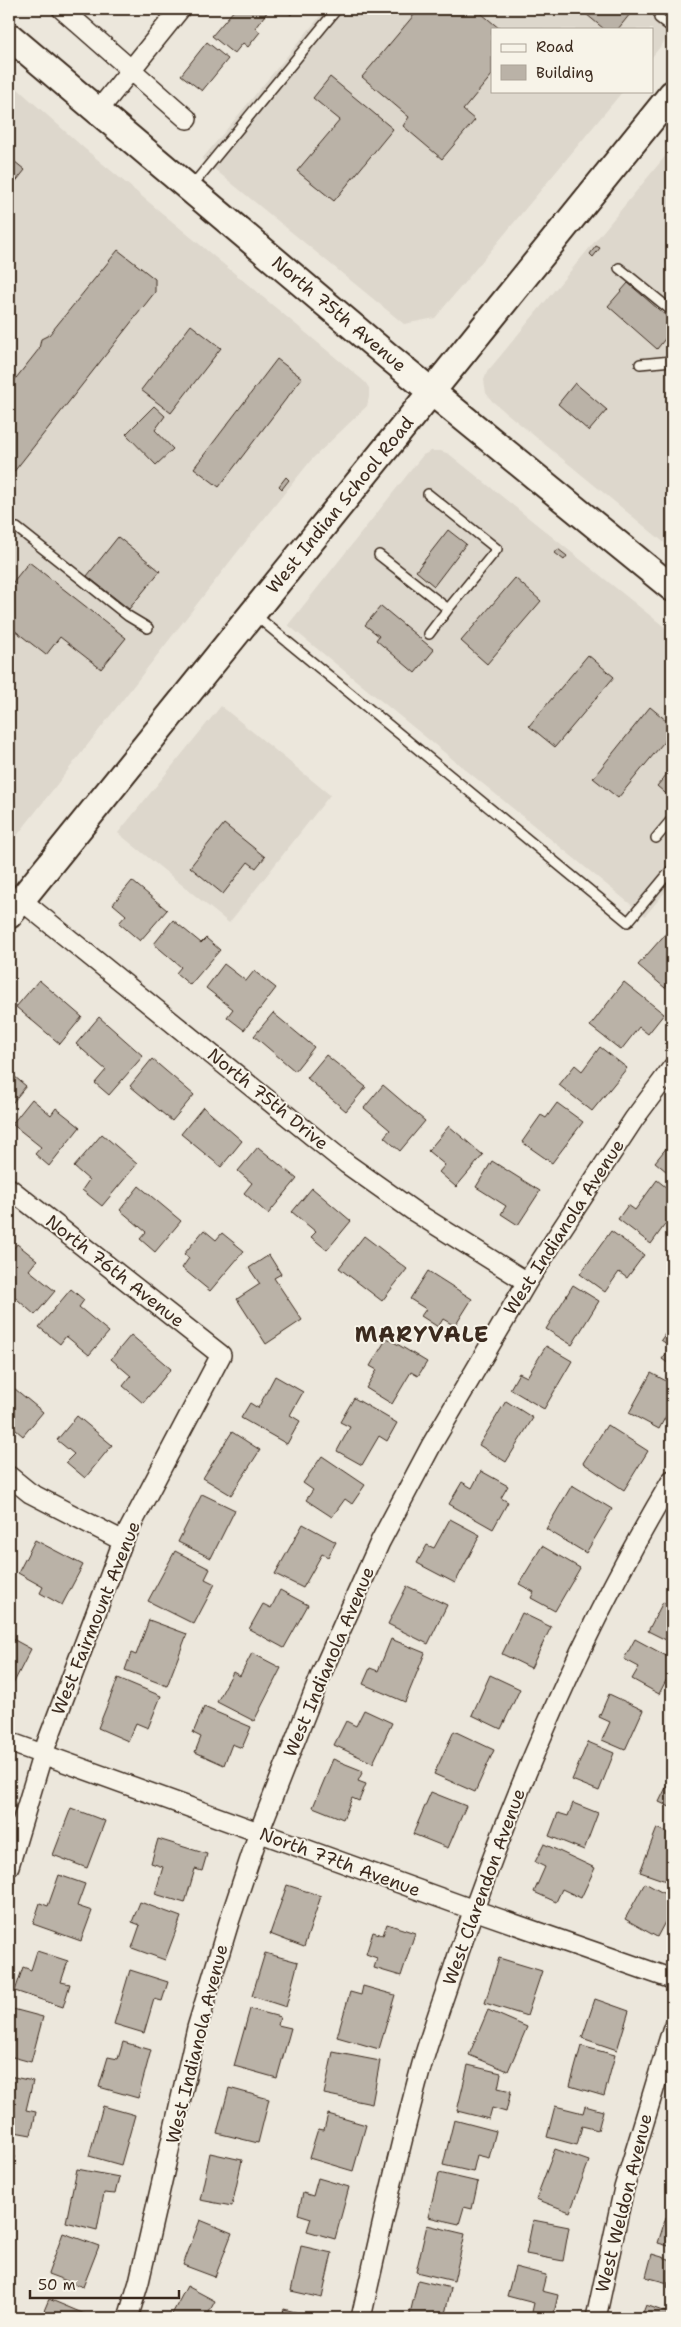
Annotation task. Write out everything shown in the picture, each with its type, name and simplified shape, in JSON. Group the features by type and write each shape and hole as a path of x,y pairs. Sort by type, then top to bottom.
{"main road":[{"name":"North 75th Avenue","path":"9,36 431,392 672,588"},
{"name":"West Indian School Road","path":"15,908 672,94"}],"street":[{"path":"62,9 187,119"},
{"path":"97,112 180,9"},
{"name":"North 75th Drive","path":"15,908 348,1164 415,1212 526,1282"},
{"name":"West Indianola Avenue","path":"128,2318 139,2282 197,2028 259,1832 322,1672 380,1542 432,1444 526,1282 634,1119 672,1068"},
{"name":"North 76th Avenue","path":"9,1188 220,1355"},
{"name":"West Fairmount Avenue","path":"9,1866 42,1756 123,1541 220,1355"},
{"path":"9,1476 30,1493 123,1541"},
{"name":"West Clarendon Avenue","path":"361,2318 422,2062 514,1800 554,1705 599,1613 672,1480"},
{"name":"North 77th Avenue","path":"9,1742 42,1756 672,1979"},
{"name":"West Weldon Avenue","path":"596,2318 624,2188 672,2030"}],"lane":[{"path":"190,190 338,9"},
{"path":"659,18 672,28"},
{"path":"619,268 672,312"},
{"path":"640,364 672,361"},
{"path":"428,494 497,549 429,634"},
{"path":"17,528 128,616 148,628"},
{"path":"379,554 448,609"},
{"path":"253,613 628,922 672,869"},
{"path":"656,838 672,819"}],"shaded area":[{"path":"326,9 672,9 672,32 654,54 654,28 491,28 491,92 622,92 435,318 404,324 202,159"},
{"path":"9,81 85,149 365,382 369,388 369,397 367,406 312,459 239,550 9,846"},
{"path":"672,148 672,549 492,401 486,393 484,380 487,372"},
{"path":"431,451 441,451 449,454 672,633 672,884 645,916 288,625 423,455"},
{"path":"221,706 330,795 229,923 118,833"}],"building":[{"path":"235,9 266,9 268,11 255,28 260,32 248,47 243,43 234,54 212,36"},
{"path":"284,9 296,9 291,15"},
{"path":"419,9 476,9 499,28 491,28 491,76 463,110 475,120 442,159 403,126 409,117 362,77"},
{"path":"580,9 634,9 619,28 603,28"},
{"path":"207,42 228,59 202,91 181,75"},
{"path":"330,77 393,129 334,201 297,171 340,120 313,98"},
{"path":"9,157 25,170 9,190"},
{"path":"596,246 600,248 593,257 590,254"},
{"path":"118,250 155,279 155,292 9,478 9,387 39,349 41,339 49,335"},
{"path":"628,283 672,321 672,330 657,349 608,306"},
{"path":"191,325 221,348 171,413 141,390"},
{"path":"277,359 302,378 219,487 194,468"},
{"path":"575,383 607,410 589,431 558,404"},
{"path":"154,406 165,416 155,430 173,449 156,465 126,434"},
{"path":"286,477 289,480 282,489 279,486"},
{"path":"448,530 466,544 434,586 416,571"},
{"path":"118,537 160,571 129,609 87,576"},
{"path":"558,549 567,556 564,560 555,553"},
{"path":"29,562 126,638 101,669 60,637 46,655 9,626 9,587"},
{"path":"515,578 541,601 487,664 461,641"},
{"path":"381,606 434,650 415,673 376,640 379,636 365,625"},
{"path":"588,655 614,677 555,747 529,726"},
{"path":"650,707 672,725 672,732 618,798 593,778"},
{"path":"672,768 672,799 657,786"},
{"path":"224,824 265,857 256,868 248,862 223,894 190,867"},
{"path":"132,881 167,910 140,941 119,923 126,915 113,904"},
{"path":"173,920 201,943 206,938 220,950 190,985 176,973 181,967 154,944"},
{"path":"668,931 672,935 672,979 665,988 638,965"},
{"path":"224,964 246,981 254,971 276,988 244,1030 227,1017 233,1009 206,988"},
{"path":"39,980 82,1017 60,1044 16,1007"},
{"path":"624,982 664,1014 648,1034 639,1027 621,1050 590,1026"},
{"path":"273,1013 314,1047 295,1071 254,1036"},
{"path":"99,1017 143,1056 109,1095 95,1083 106,1070 76,1044"},
{"path":"600,1047 627,1068 592,1111 559,1085 575,1065 582,1071"},
{"path":"326,1055 366,1087 346,1111 307,1078"},
{"path":"152,1059 194,1095 172,1121 130,1086"},
{"path":"9,1072 26,1086 9,1107"},
{"path":"383,1085 425,1121 400,1151 384,1137 390,1130 364,1108"},
{"path":"32,1099 51,1115 56,1108 80,1127 49,1166 35,1154 41,1147 12,1124"},
{"path":"557,1103 583,1122 552,1163 522,1142 541,1115 546,1118"},
{"path":"203,1107 242,1141 221,1167 181,1134"},
{"path":"449,1126 483,1155 456,1187 439,1172 445,1165 428,1151"},
{"path":"102,1134 137,1164 102,1206 82,1190 89,1180 74,1167"},
{"path":"672,1141 672,1176 655,1162"},
{"path":"258,1147 297,1179 268,1214 244,1193 252,1183 238,1171"},
{"path":"492,1161 540,1191 518,1225 501,1214 506,1206 476,1187"},
{"path":"657,1180 672,1192 672,1215 651,1244 618,1219 628,1205 635,1210"},
{"path":"139,1186 181,1221 155,1252 140,1239 146,1232 120,1210"},
{"path":"312,1188 351,1221 327,1250 311,1237 316,1232 292,1212"},
{"path":"204,1230 216,1240 222,1233 244,1251 210,1291 182,1268 189,1258 184,1254"},
{"path":"611,1231 644,1255 627,1278 619,1272 605,1292 580,1274"},
{"path":"364,1236 407,1269 382,1301 339,1268"},
{"path":"17,1244 37,1260 29,1270 55,1291 35,1315 9,1292 9,1254"},
{"path":"269,1255 281,1274 274,1278 302,1320 266,1344 237,1299 260,1284 249,1268"},
{"path":"428,1271 472,1299 455,1326 443,1319 438,1327 421,1316 426,1309 410,1299"},
{"path":"573,1285 599,1301 572,1345 546,1329"},
{"path":"71,1289 84,1300 79,1307 109,1332 89,1355 66,1336 60,1344 39,1327"},
{"path":"672,1324 672,1366 662,1359 671,1347 661,1340"},
{"path":"131,1335 171,1369 143,1403 123,1386 131,1376 111,1359"},
{"path":"387,1338 427,1362 418,1376 411,1372 392,1404 366,1388 377,1370 370,1366"},
{"path":"546,1346 572,1361 544,1409 510,1389 519,1373 527,1377"},
{"path":"651,1373 672,1384 672,1405 659,1429 629,1413"},
{"path":"275,1376 303,1392 290,1415 300,1421 287,1444 241,1418 250,1403 258,1408"},
{"path":"9,1384 43,1412 23,1436 9,1424"},
{"path":"354,1398 397,1423 387,1441 379,1436 362,1465 337,1451 350,1427 340,1422"},
{"path":"506,1401 533,1418 506,1462 479,1445"},
{"path":"77,1416 112,1445 85,1478 66,1462 74,1454 57,1440"},
{"path":"607,1425 648,1451 624,1490 583,1463"},
{"path":"232,1432 260,1450 231,1495 203,1478"},
{"path":"322,1456 365,1485 352,1504 345,1499 332,1517 306,1500 313,1490 303,1483"},
{"path":"481,1471 508,1486 501,1498 508,1502 493,1529 449,1504 462,1482 472,1488"},
{"path":"572,1485 612,1509 586,1553 546,1529"},
{"path":"202,1494 235,1510 211,1558 178,1542"},
{"path":"450,1519 480,1535 455,1583 417,1563 427,1545 434,1548"},
{"path":"303,1524 336,1542 328,1557 322,1554 303,1588 275,1574"},
{"path":"35,1540 83,1565 62,1605 40,1593 43,1587 18,1573"},
{"path":"542,1546 580,1568 555,1611 531,1598 534,1592 519,1584"},
{"path":"175,1551 210,1569 205,1579 215,1584 194,1624 148,1601"},
{"path":"407,1586 447,1605 428,1644 388,1624"},
{"path":"280,1590 308,1605 284,1648 249,1629 263,1604 271,1608"},
{"path":"663,1602 672,1607 672,1643 648,1631"},
{"path":"522,1613 551,1627 531,1668 502,1654"},
{"path":"149,1620 187,1634 167,1686 125,1670 131,1653 136,1655"},
{"path":"9,1637 31,1649 9,1692"},
{"path":"391,1639 425,1653 405,1702 363,1684 370,1668 378,1671"},
{"path":"635,1639 672,1659 672,1669 659,1694 632,1679 639,1667 624,1659"},
{"path":"252,1653 281,1668 254,1721 217,1702 233,1672 240,1676"},
{"path":"490,1675 520,1689 501,1729 472,1715"},
{"path":"118,1678 161,1696 148,1728 136,1723 128,1741 98,1728"},
{"path":"609,1694 643,1710 625,1750 602,1740 610,1722 599,1717"},
{"path":"204,1707 251,1727 242,1748 232,1744 224,1765 195,1752 201,1737 193,1733"},
{"path":"364,1710 392,1723 373,1763 334,1745 346,1721 356,1726"},
{"path":"454,1731 494,1750 475,1792 434,1774"},
{"path":"588,1742 614,1753 599,1791 572,1780"},
{"path":"333,1759 363,1771 358,1781 366,1784 359,1801 352,1798 343,1819 313,1807"},
{"path":"672,1778 672,1808 659,1802"},
{"path":"431,1792 466,1806 448,1848 413,1834"},
{"path":"573,1803 598,1813 584,1850 549,1836 558,1813 568,1816"},
{"path":"71,1808 105,1821 87,1868 53,1855"},
{"path":"657,1828 672,1834 672,1866 666,1881 640,1872"},
{"path":"158,1839 207,1854 202,1871 195,1869 185,1903 155,1894 163,1867 151,1863"},
{"path":"544,1844 595,1868 581,1898 562,1889 556,1902 534,1892 545,1867 535,1862"},
{"path":"59,1875 85,1884 77,1906 92,1911 81,1941 33,1924 40,1903 48,1906"},
{"path":"645,1883 672,1898 672,1909 657,1937 625,1919"},
{"path":"287,1885 321,1896 304,1947 270,1934"},
{"path":"140,1902 181,1917 165,1960 132,1948 140,1925 132,1922"},
{"path":"387,1924 415,1933 401,1976 374,1968 377,1958 366,1954 373,1932 383,1935"},
{"path":"37,1951 68,1961 61,1982 70,1984 63,2007 15,1991 23,1967 31,1970"},
{"path":"265,1953 298,1962 286,2007 252,1996"},
{"path":"499,1958 542,1971 527,2016 485,2003"},
{"path":"130,1970 168,1982 162,2001 154,1999 144,2033 114,2024"},
{"path":"363,1986 395,1995 379,2049 337,2037 350,1992 361,1995"},
{"path":"595,1999 629,2011 617,2050 582,2038"},
{"path":"13,2009 43,2017 31,2062 9,2056 9,2024"},
{"path":"250,2009 280,2017 278,2025 291,2028 277,2078 234,2066"},
{"path":"488,2010 527,2027 508,2071 469,2055"},
{"path":"123,2042 151,2050 138,2098 99,2087 108,2057 118,2059"},
{"path":"581,2046 615,2055 604,2096 570,2086"},
{"path":"333,2052 380,2061 372,2104 324,2094"},
{"path":"468,2065 501,2073 498,2088 511,2091 506,2112 492,2108 489,2119 457,2111"},
{"path":"9,2076 33,2081 26,2110 36,2112 31,2135 9,2131"},
{"path":"229,2088 269,2099 258,2143 217,2133"},
{"path":"103,2106 135,2115 121,2165 89,2156"},
{"path":"555,2106 583,2113 585,2106 603,2111 598,2130 582,2126 577,2145 547,2137"},
{"path":"328,2114 366,2125 353,2171 309,2158 318,2129 324,2130"},
{"path":"454,2120 496,2131 489,2158 477,2155 473,2172 443,2165"},
{"path":"555,2149 589,2161 570,2212 536,2199"},
{"path":"210,2153 242,2160 232,2206 200,2200"},
{"path":"9,2155 15,2157 9,2187"},
{"path":"77,2169 119,2177 115,2194 104,2193 97,2230 66,2222"},
{"path":"439,2173 478,2182 472,2209 464,2207 459,2224 428,2217"},
{"path":"318,2178 349,2187 335,2239 307,2231 311,2218 298,2214 303,2193 313,2196"},
{"path":"666,2217 672,2219 672,2247 658,2243"},
{"path":"200,2220 232,2233 215,2277 183,2265"},
{"path":"533,2220 569,2227 563,2261 526,2254"},
{"path":"427,2225 465,2234 454,2281 416,2272"},
{"path":"63,2233 99,2246 83,2287 48,2274"},
{"path":"301,2246 332,2253 322,2298 291,2291"},
{"path":"652,2254 672,2260 672,2289 667,2287 668,2283 646,2277"},
{"path":"515,2267 546,2275 542,2291 558,2295 553,2318 532,2312 534,2303 507,2296"},
{"path":"418,2280 451,2288 444,2318 409,2318"},
{"path":"187,2286 215,2301 206,2318 170,2318"},
{"path":"49,2299 87,2315 85,2318 41,2318"},
{"path":"646,2305 668,2313 669,2309 672,2310 672,2318 641,2318"},
{"path":"284,2309 317,2318 281,2318"}],"district":[{"name":"MARYVALE","path":"422,1334"}]}
